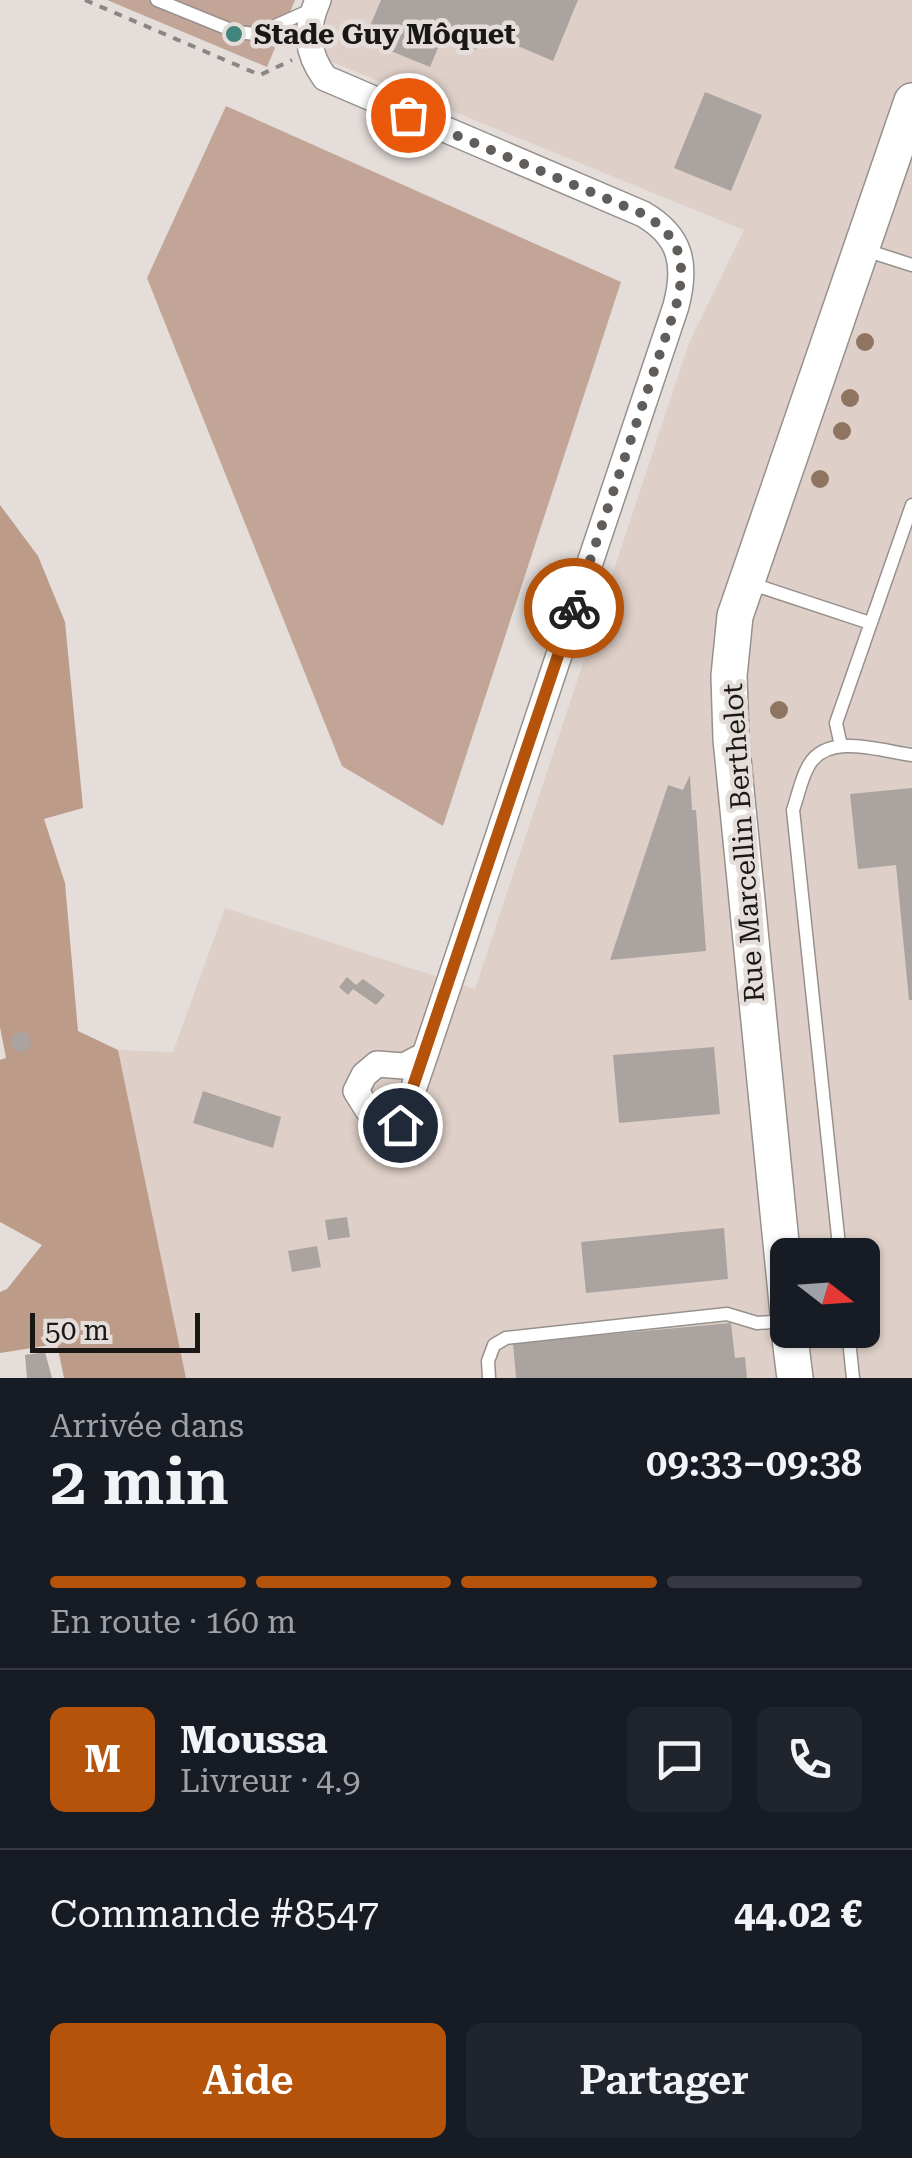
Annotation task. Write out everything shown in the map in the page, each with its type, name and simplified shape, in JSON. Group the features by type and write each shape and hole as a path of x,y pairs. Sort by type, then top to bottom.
{"street":[{"path":"316,4 308,31 309,53 325,78 643,214 672,237 682,260 676,306 424,1054"},
{"name":"Rue Marcellin Berthelot","path":"780,1238 730,739 729,676 735,616 912,100"},
{"path":"792,1348 795,1378"}],"lane":[{"path":"157,0 236,32 257,34 316,4"},
{"path":"862,250 912,265"},
{"path":"840,746 836,723 912,505"},
{"path":"747,583 870,623"},
{"path":"838,1238 793,810 808,766 820,752 840,746 912,755"},
{"path":"489,1378 488,1361 494,1345 506,1338 727,1314 756,1324 770,1323"},
{"path":"850,1348 853,1378"}],"path":[{"path":"85,0 260,75 309,53"}],"shaded area":[{"name":"Stade Guy Môquet","path":"107,0 295,0 267,67"},
{"path":"328,0 912,0 912,1378 186,1378 118,1050 173,1052 225,908 475,989 689,343 744,230 327,60 318,24"},
{"path":"226,106 621,282 443,826 342,766 147,278"},
{"path":"0,505 38,556 65,622 83,808 44,819 65,883 78,1031 118,1050 186,1378 64,1378 57,1344 0,1353 0,1292 7,1289 42,1245 0,1222 0,1060 6,1058 0,1027"}],"building":[{"path":"381,0 578,0 553,61 483,31 476,50 443,36 430,67 364,40"},
{"path":"705,92 762,115 731,191 674,168"},
{"path":"690,775 706,951 610,960 668,785 683,790"},
{"path":"912,788 909,1000 896,865 858,869 850,794"},
{"path":"347,977 356,985 363,979 385,995 376,1005 353,989 348,995 339,987"},
{"path":"21,1032 31,1042 21,1052 11,1042"},
{"path":"714,1047 720,1114 619,1123 613,1055"},
{"path":"203,1091 281,1117 273,1148 193,1123"},
{"path":"347,1217 350,1237 328,1240 325,1220"},
{"path":"724,1228 728,1279 586,1293 581,1242"},
{"path":"317,1246 321,1267 292,1272 288,1251"},
{"path":"731,1323 735,1358 745,1357 747,1378 516,1378 513,1343"},
{"path":"45,1352 52,1378 27,1378 25,1355"}],"way so far":[{"path":"408,115 643,214 666,229 678,246 682,272 676,306 574,608"}],"place":[{"name":"Stade Guy Môquet","path":"234,34"}],"route":[{"path":"400,1125 574,608"}]}
